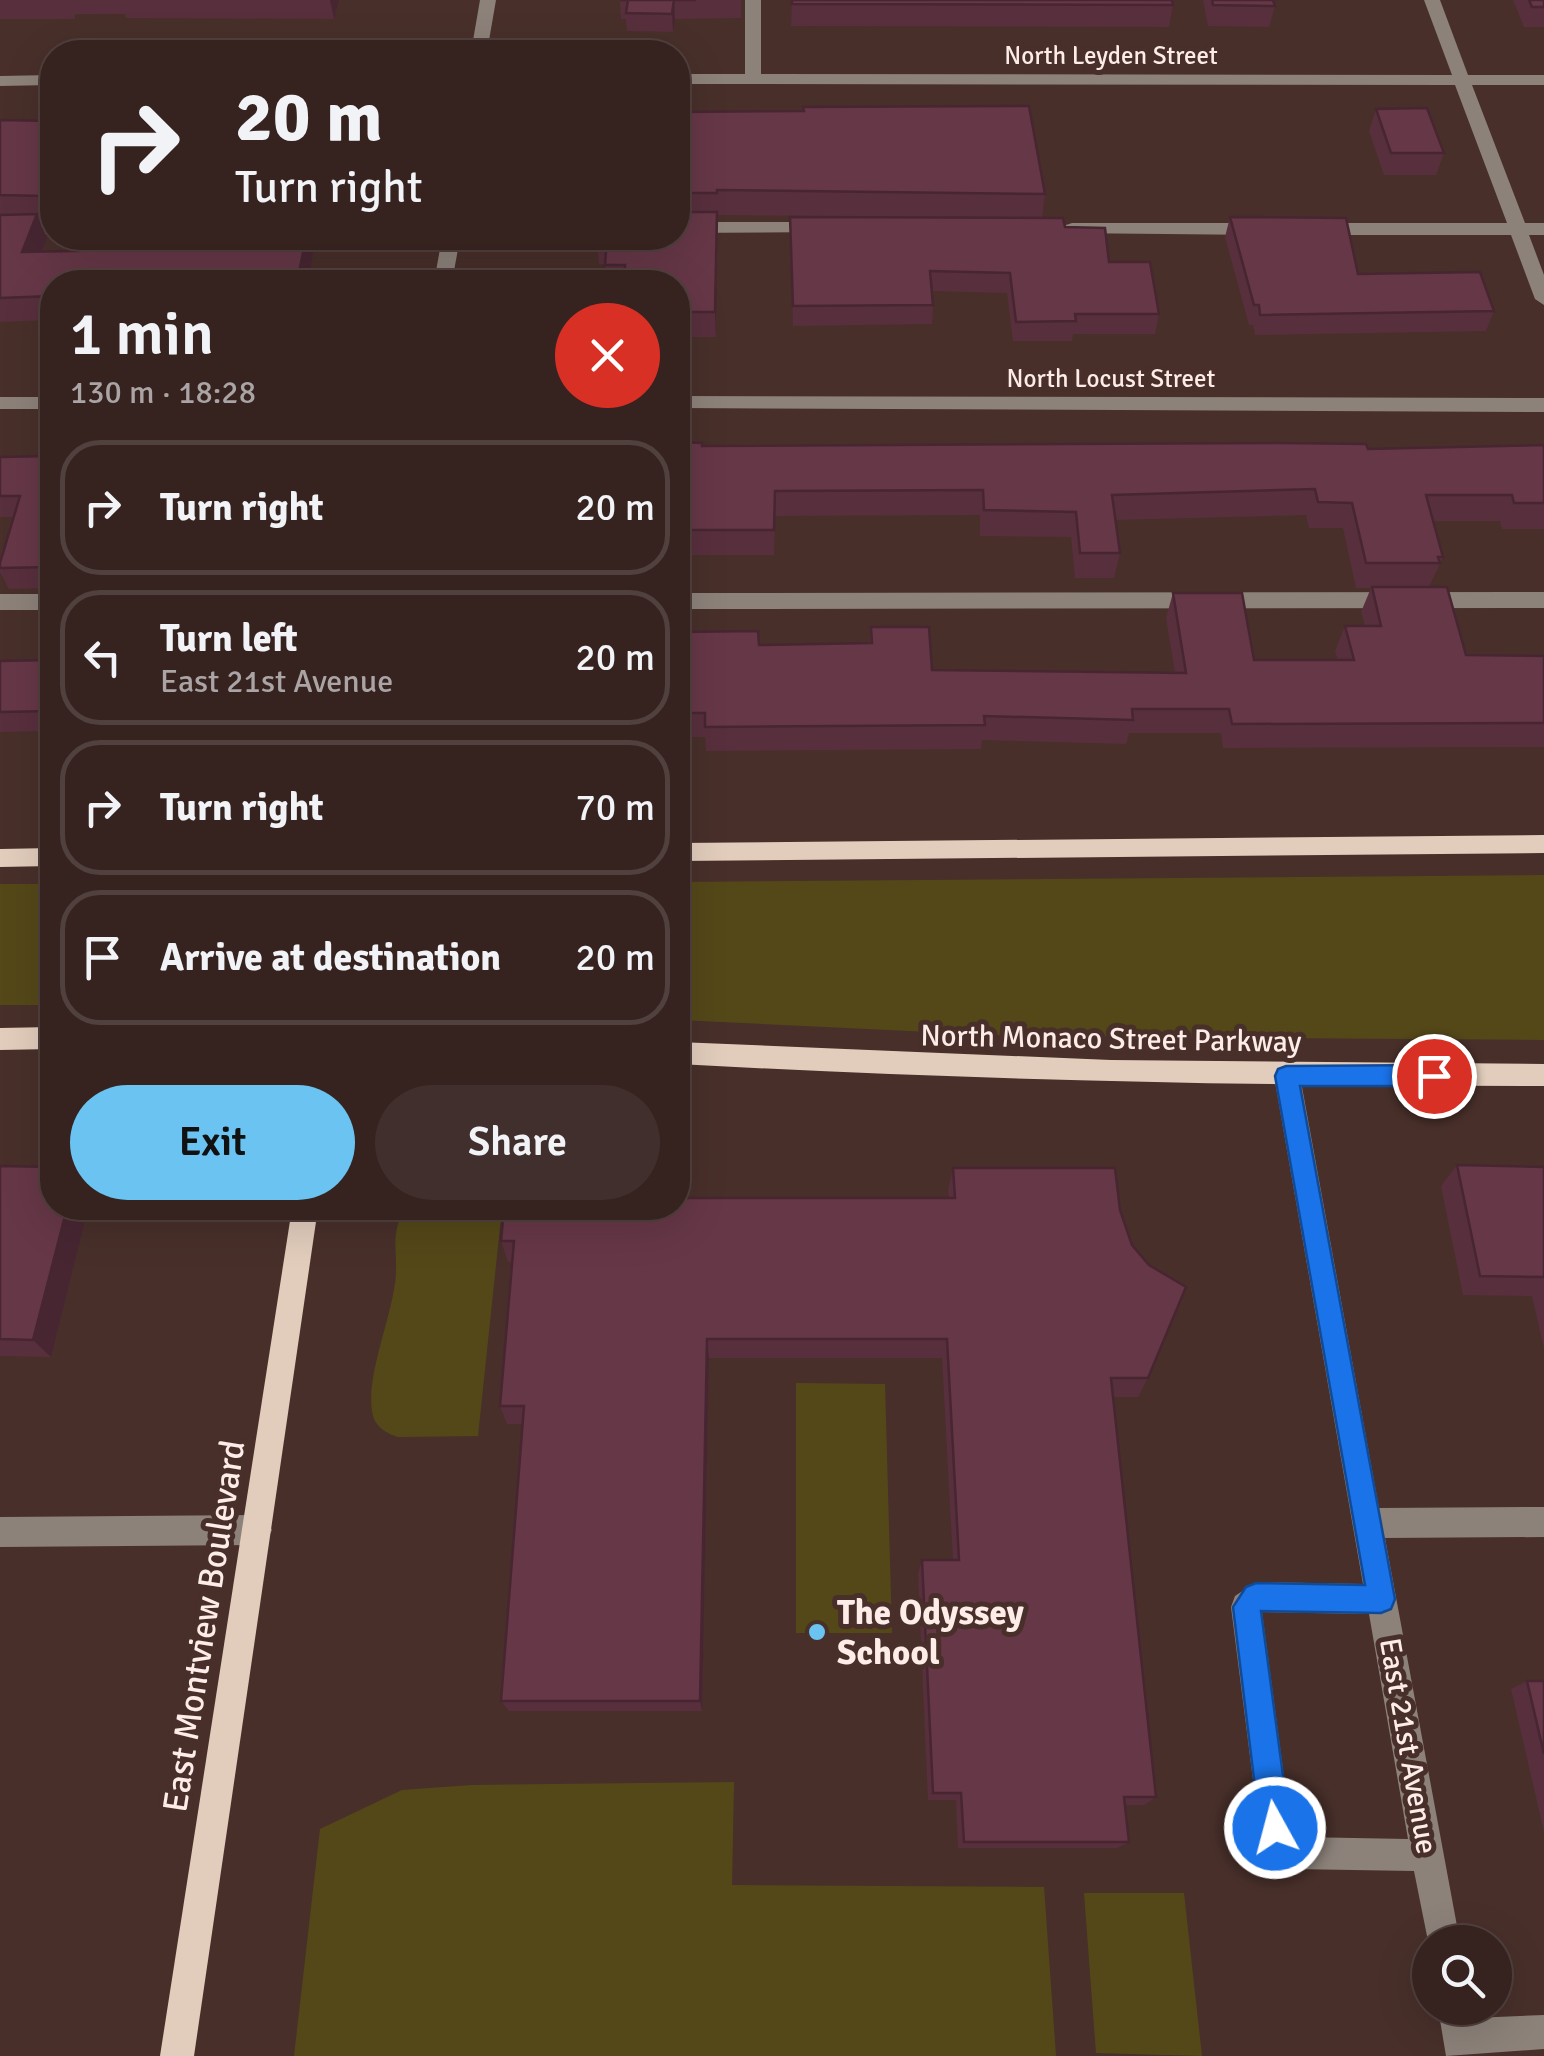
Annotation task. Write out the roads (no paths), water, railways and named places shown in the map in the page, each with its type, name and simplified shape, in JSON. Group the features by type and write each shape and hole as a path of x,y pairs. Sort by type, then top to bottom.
{"main road":[{"path":"690,852 1544,844"},
{"path":"0,858 40,857"},
{"path":"0,1038 40,1038"},
{"name":"North Monaco Street Parkway","path":"690,1054 915,1067 1286,1076 1544,1075"},
{"name":"East Montview Boulevard","path":"177,2056 303,1220"}],"street":[{"path":"481,40 488,0"},
{"path":"752,80 753,0"},
{"path":"1432,0 1544,299"},
{"path":"0,81 40,80"},
{"name":"North Leyden Street","path":"690,80 1544,80"},
{"path":"690,228 834,228"},
{"path":"1049,228 1544,229"},
{"path":"0,229 40,229"},
{"path":"0,403 40,402"},
{"name":"North Locust Street","path":"690,402 1544,405"},
{"path":"690,601 1544,600"},
{"path":"0,602 40,602"},
{"name":"East 21st Avenue","path":"1286,1076 1440,1925"},
{"path":"1368,1523 1544,1522"},
{"path":"0,1532 256,1530"},
{"path":"1381,1599 1256,1596 1246,1607 1275,1828 1292,1853 1427,1855"},
{"path":"1459,2033 1544,2032"}],"place":[{"name":"The Odyssey School","path":"817,1632"}]}
